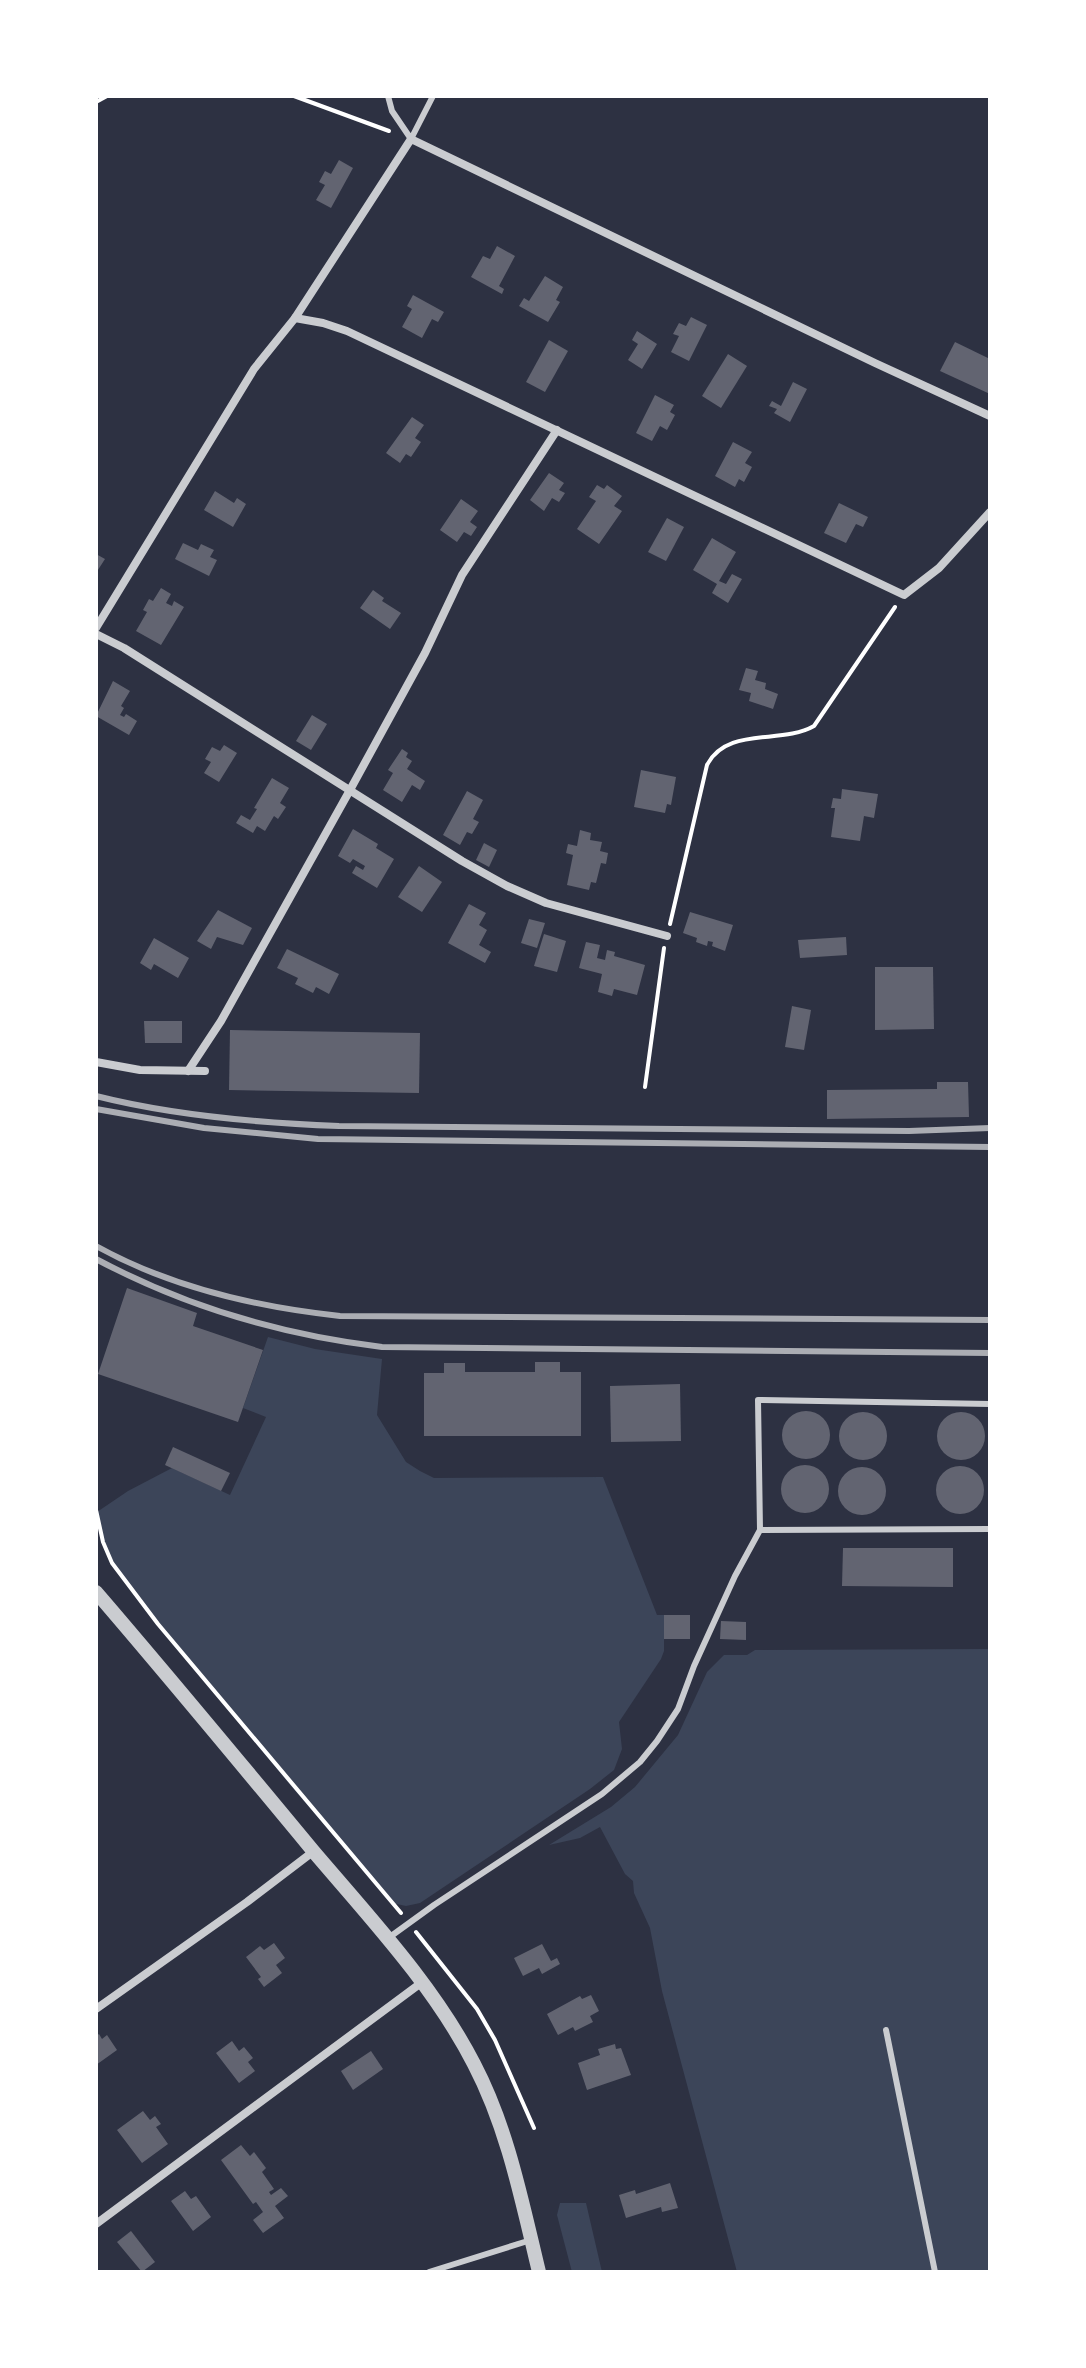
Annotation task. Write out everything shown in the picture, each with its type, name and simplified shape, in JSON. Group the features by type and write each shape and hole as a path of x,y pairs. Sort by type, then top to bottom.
{"street":[{"path":"96,628 254,369 295,318 411,139 990,416"},
{"path":"295,318 347,331 904,595 939,568 990,512"},
{"path":"188,1071 221,1021 350,790 425,653 462,575 557,430"},
{"path":"96,634 124,648 507,886 546,903 667,936"},
{"path":"96,1062 140,1070 205,1071"},
{"path":"96,1592 387,1939 459,2037 487,2092 513,2166 539,2272"},
{"path":"96,2009 314,1851"},
{"path":"96,2224 421,1983"}],"lane":[{"path":"388,96 392,111 411,139 433,96"},
{"path":"387,1939 602,1794 640,1762 657,1741 678,1709 735,1576 760,1530 758,1400 990,1404"},
{"path":"760,1530 990,1529"},
{"path":"886,2030 935,2272"},
{"path":"429,2272 531,2240"}],"path":[{"path":"96,102 107,96"},
{"path":"294,96 411,139"},
{"path":"645,1087 667,936 707,765 713,752 724,745 804,732 814,726 904,595"},
{"path":"96,1510 103,1542 112,1563 158,1624 477,2009 495,2040 534,2128"}],"shaded area":[{"path":"268,1337 315,1349 382,1359 377,1415 406,1462 434,1478 603,1477 657,1615 664,1615 664,1651 619,1722 622,1749 614,1770 420,1903 406,1906 392,1903 158,1624 112,1563 103,1542 97,1512 128,1491 172,1468 230,1495 266,1417 243,1408"},
{"path":"990,1649 990,2272 737,2272 662,1991 650,1928 634,1893 633,1881 625,1874 600,1827 580,1838 549,1845 611,1807 635,1787 678,1735 707,1672 724,1655 747,1655 755,1650"},
{"path":"560,2203 586,2203 602,2272 572,2272 557,2215"}],"building":[{"path":"339,160 353,168 331,208 316,200 325,185 319,182 325,171 331,174"},
{"path":"497,246 515,256 499,286 504,289 502,294 471,277 483,256 490,259"},
{"path":"545,276 563,287 556,300 560,302 548,322 519,306 524,298 529,301"},
{"path":"413,295 444,312 438,322 432,319 422,338 402,327 412,309 407,306"},
{"path":"691,317 707,325 689,361 671,352 679,336 673,334 679,323 686,326"},
{"path":"637,331 657,344 642,369 628,360 638,344 632,340"},
{"path":"549,340 568,351 545,392 526,382"},
{"path":"955,342 990,359 990,394 940,371"},
{"path":"728,354 747,366 721,408 702,396"},
{"path":"793,382 807,389 790,422 774,413 777,409 769,406 772,401 781,406"},
{"path":"655,395 674,405 670,412 675,415 667,430 660,426 652,441 636,433"},
{"path":"412,417 424,425 415,438 421,442 411,457 406,454 400,463 386,453"},
{"path":"733,442 752,452 745,463 752,467 744,482 739,479 735,487 715,476"},
{"path":"549,473 564,483 559,490 565,493 559,502 552,498 544,511 530,500"},
{"path":"597,485 604,489 607,485 622,496 614,506 622,511 599,544 577,529 596,501 589,497"},
{"path":"215,491 234,503 237,498 246,504 233,527 204,510"},
{"path":"461,499 478,511 470,522 477,527 471,536 464,532 457,542 440,530"},
{"path":"839,503 868,517 863,527 856,524 846,543 824,533"},
{"path":"667,518 684,527 666,561 648,552"},
{"path":"712,538 736,552 719,581 726,584 732,574 742,579 728,603 712,593 717,584 693,570"},
{"path":"183,543 198,550 201,544 214,550 210,557 217,560 209,576 175,559"},
{"path":"96,554 105,559 96,573"},
{"path":"161,588 171,594 166,603 172,606 174,601 184,607 161,645 136,631 147,612 143,610 149,599 153,601"},
{"path":"373,590 384,598 382,601 401,613 390,629 360,608"},
{"path":"746,668 758,671 755,680 766,683 765,689 778,694 773,709 749,701 751,693 739,690"},
{"path":"113,681 130,691 121,706 124,708 120,715 124,717 126,714 137,721 129,735 96,716"},
{"path":"312,715 327,724 311,750 296,741"},
{"path":"224,745 237,753 219,782 204,773 211,762 205,759 212,747 220,751"},
{"path":"402,749 412,761 407,769 425,781 420,790 412,785 402,802 383,790 393,773 388,770"},
{"path":"641,770 676,777 671,805 667,804 665,813 634,807"},
{"path":"272,778 289,788 280,803 286,807 278,819 274,816 265,831 257,826 253,833 236,823 241,815 250,820"},
{"path":"842,789 878,794 874,818 864,816 860,841 831,837 835,808 831,808 833,798 841,799"},
{"path":"467,791 483,800 473,819 479,822 472,834 467,832 460,845 443,835"},
{"path":"353,829 378,844 376,848 394,859 377,888 352,873 356,866 363,870 365,866 338,856"},
{"path":"580,830 591,833 590,840 602,842 600,851 608,853 606,864 601,863 596,883 591,882 589,890 567,885 573,855 566,853 568,844 577,846"},
{"path":"484,843 497,850 489,867 476,860"},
{"path":"419,866 442,882 422,912 398,897"},
{"path":"469,904 486,913 479,925 487,930 479,945 491,952 485,963 448,943"},
{"path":"218,910 252,928 243,945 217,937 211,949 197,941"},
{"path":"690,912 733,925 725,951 712,946 713,942 708,941 707,946 683,933"},
{"path":"529,919 545,923 537,948 521,943"},
{"path":"544,934 566,941 557,972 534,966"},
{"path":"846,937 847,955 800,958 798,940"},
{"path":"154,938 189,958 178,978 154,964 151,970 140,963"},
{"path":"586,942 600,945 597,958 605,960 607,950 615,952 614,956 645,965 637,995 614,989 612,996 598,992 602,974 579,968"},
{"path":"287,949 339,974 329,994 316,987 313,993 295,984 298,978 277,968"},
{"path":"875,967 933,967 934,1029 875,1030"},
{"path":"792,1006 811,1010 804,1050 785,1047"},
{"path":"144,1021 182,1021 182,1043 145,1043"},
{"path":"230,1030 420,1033 419,1093 229,1090"},
{"path":"937,1082 968,1082 969,1117 827,1119 827,1090 937,1089"},
{"path":"127,1288 197,1313 193,1326 263,1350 238,1422 98,1374"},
{"path":"535,1362 560,1362 560,1372 581,1372 581,1436 424,1436 424,1373 444,1373 444,1363 465,1363 465,1372 535,1372"},
{"path":"680,1384 681,1441 611,1442 610,1386"},
{"path":"806,1411 823,1418 830,1435 823,1452 806,1459 789,1452 782,1435 789,1418"},
{"path":"863,1412 872,1413 880,1419 886,1427 886,1445 880,1453 872,1459 863,1460 854,1459 846,1453 840,1445 839,1436 840,1427 846,1419 854,1413"},
{"path":"961,1412 978,1419 985,1436 978,1453 961,1460 944,1453 937,1436 944,1419"},
{"path":"173,1447 230,1473 221,1491 165,1465"},
{"path":"805,1465 814,1466 822,1472 828,1480 828,1498 822,1506 814,1512 805,1513 796,1512 788,1506 782,1498 781,1489 782,1480 788,1472 796,1466"},
{"path":"960,1466 977,1473 984,1490 977,1507 960,1514 943,1507 936,1490 943,1473"},
{"path":"862,1467 871,1468 879,1474 885,1482 885,1500 879,1508 871,1514 862,1515 853,1514 845,1508 839,1500 838,1491 839,1482 845,1474 853,1468"},
{"path":"843,1548 953,1548 953,1587 842,1586"},
{"path":"664,1615 690,1615 690,1639 664,1639"},
{"path":"721,1621 746,1622 746,1640 720,1639"},
{"path":"274,1943 285,1958 276,1965 282,1973 264,1987 258,1979 261,1977 246,1957 260,1946 264,1950"},
{"path":"542,1944 551,1961 557,1958 560,1964 542,1974 539,1968 523,1976 514,1958"},
{"path":"591,1995 599,2011 590,2016 593,2022 558,2035 547,2014 580,1996 582,1999"},
{"path":"99,2034 102,2039 107,2035 117,2050 96,2065 96,2036"},
{"path":"232,2041 239,2051 244,2047 253,2058 248,2062 255,2071 239,2083 216,2053"},
{"path":"615,2044 616,2049 621,2048 631,2075 587,2090 578,2063 600,2055 598,2049"},
{"path":"371,2051 383,2069 353,2090 341,2071"},
{"path":"143,2111 150,2120 155,2116 161,2124 156,2127 168,2144 142,2163 117,2130"},
{"path":"241,2145 250,2156 254,2152 266,2168 262,2172 274,2189 269,2192 271,2195 281,2188 288,2196 275,2206 284,2218 263,2233 253,2220 263,2212 256,2202 253,2204 221,2160"},
{"path":"670,2183 678,2208 662,2212 661,2207 626,2218 619,2195 635,2190 636,2194"},
{"path":"185,2191 191,2199 196,2196 211,2217 193,2231 171,2201"},
{"path":"131,2231 155,2262 142,2272 117,2242"}],"railway":[{"path":"96,1096 156,1109 217,1117 339,1126 909,1131 990,1128"},
{"path":"96,1109 204,1128 318,1139 990,1147"},
{"path":"96,1246 154,1273 214,1293 277,1307 340,1316 990,1320"},
{"path":"96,1259 164,1291 235,1316 308,1335 382,1347 990,1353"}]}
